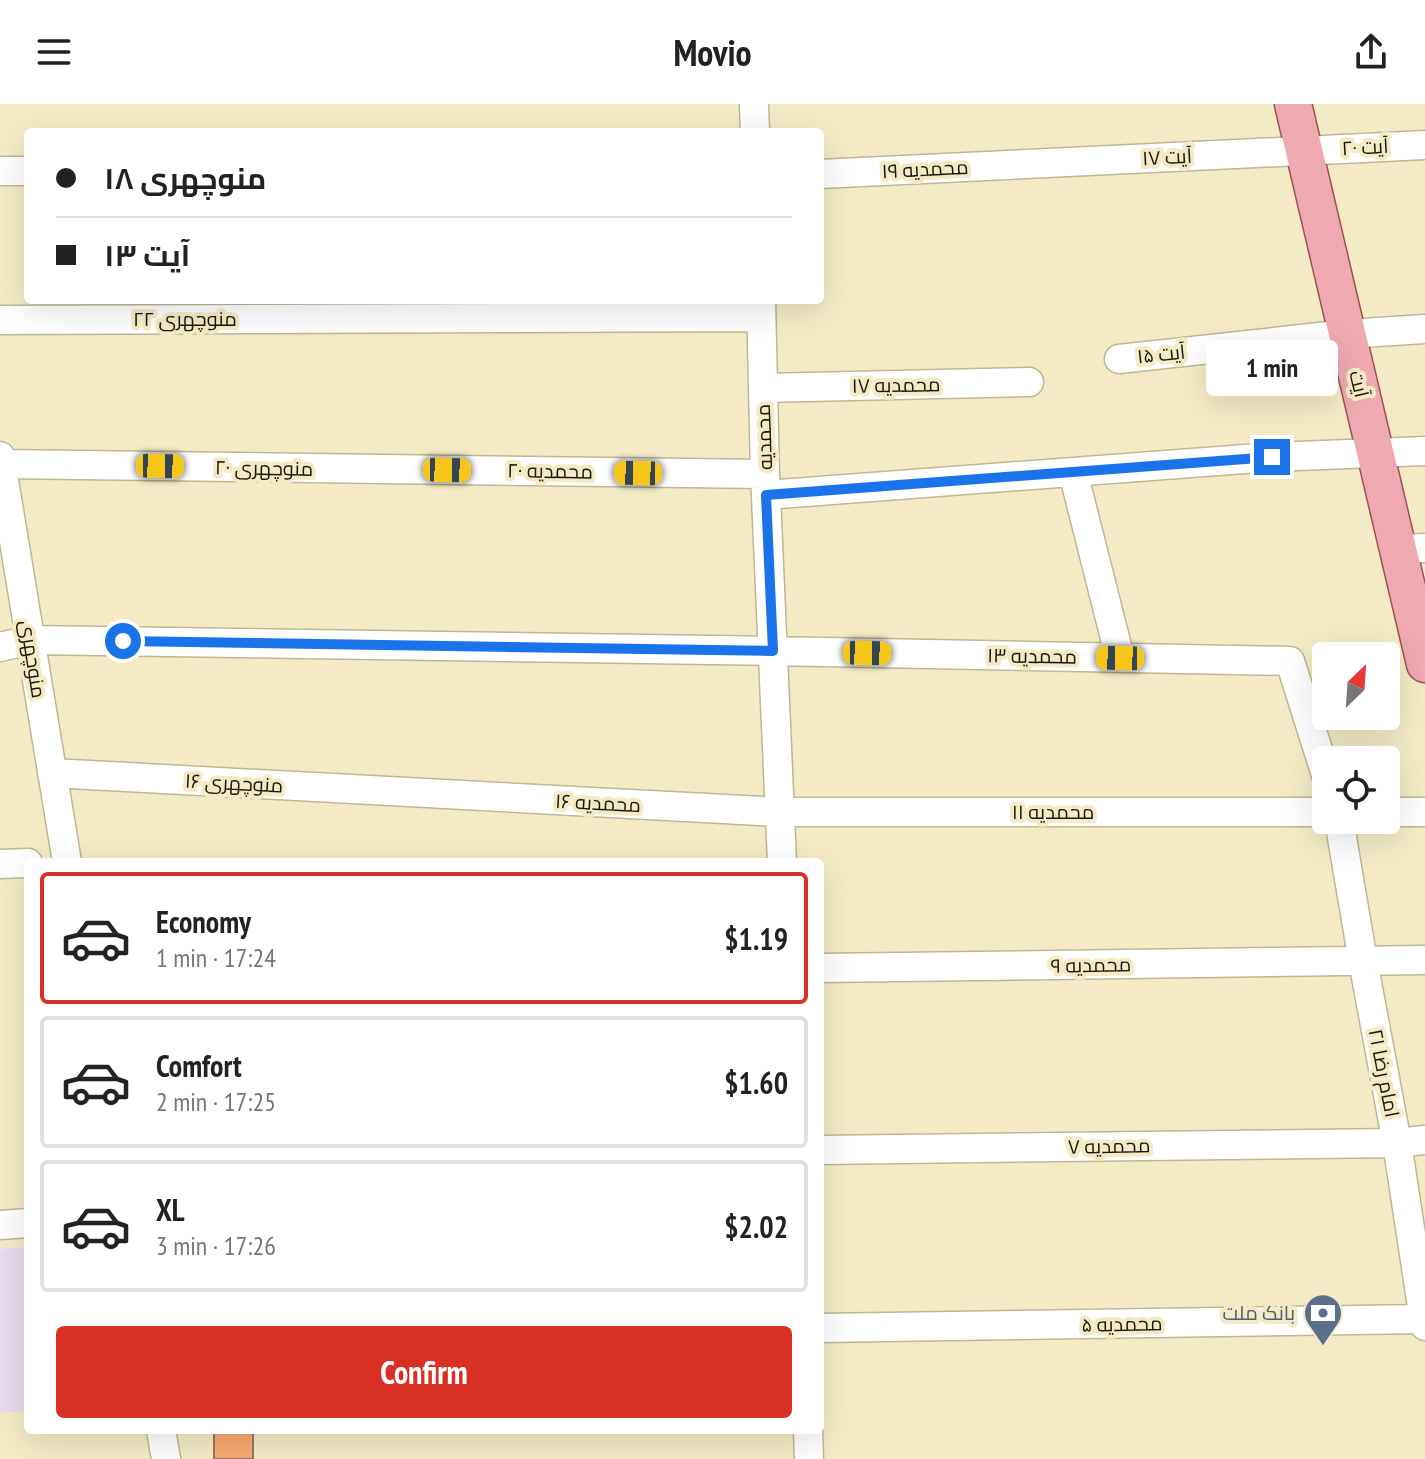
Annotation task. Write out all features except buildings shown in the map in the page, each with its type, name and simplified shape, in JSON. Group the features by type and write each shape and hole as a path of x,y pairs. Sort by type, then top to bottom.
{"main road":[{"name":"آیت","path":"1293,104 1376,453 1411,548 1425,664"}],"street":[{"path":"754,104 755,128"},
{"name":"آیت ۲۰","path":"1305,150 1425,145"},
{"name":"آیت ۱۷","path":"1030,164 1305,150"},
{"name":"محمدیه ۱۹","path":"824,174 1030,164"},
{"path":"0,171 24,171"},
{"name":"منوچهری ۲۲","path":"0,320 369,318 761,308"},
{"name":"محمدیه","path":"761,308 782,858"},
{"name":"آیت ۱۵","path":"1119,359 1347,334 1425,329"},
{"name":"محمدیه ۱۷","path":"763,388 1029,382"},
{"name":"محمدیه ۲۰","path":"383,469 766,485 1073,472 1272,457 1425,451"},
{"name":"منوچهری ۲۰","path":"1,460 383,469"},
{"name":"منوچهری","path":"1,460 66,858"},
{"path":"1073,472 1120,658"},
{"name":"محمدیه ۱۳","path":"0,647 30,640 1290,661 1317,746"},
{"name":"منوچهری ۱۶","path":"52,773 416,793"},
{"name":"محمدیه ۱۶","path":"416,793 780,812"},
{"name":"محمدیه ۱۱","path":"780,812 1312,812"},
{"path":"1400,812 1425,812"},
{"name":"امام رضا ۲۱","path":"1341,834 1363,961 1411,1141 1425,1326"},
{"path":"0,864 24,863"},
{"name":"محمدیه ۹","path":"824,968 1425,960"},
{"name":"محمدیه ۷","path":"824,1150 1411,1141"},
{"path":"0,1225 24,1223"},
{"name":"محمدیه ۵","path":"824,1328 1424,1319"},
{"path":"162,1434 166,1459"},
{"path":"808,1434 809,1459"}],"shaded area":[{"path":"24,1247 24,1411 0,1413 0,1249"}],"place":[{"name":"بانک ملت","path":"1323,1347"}],"route":[{"path":"123,641 773,651 766,495 1272,457"}]}
